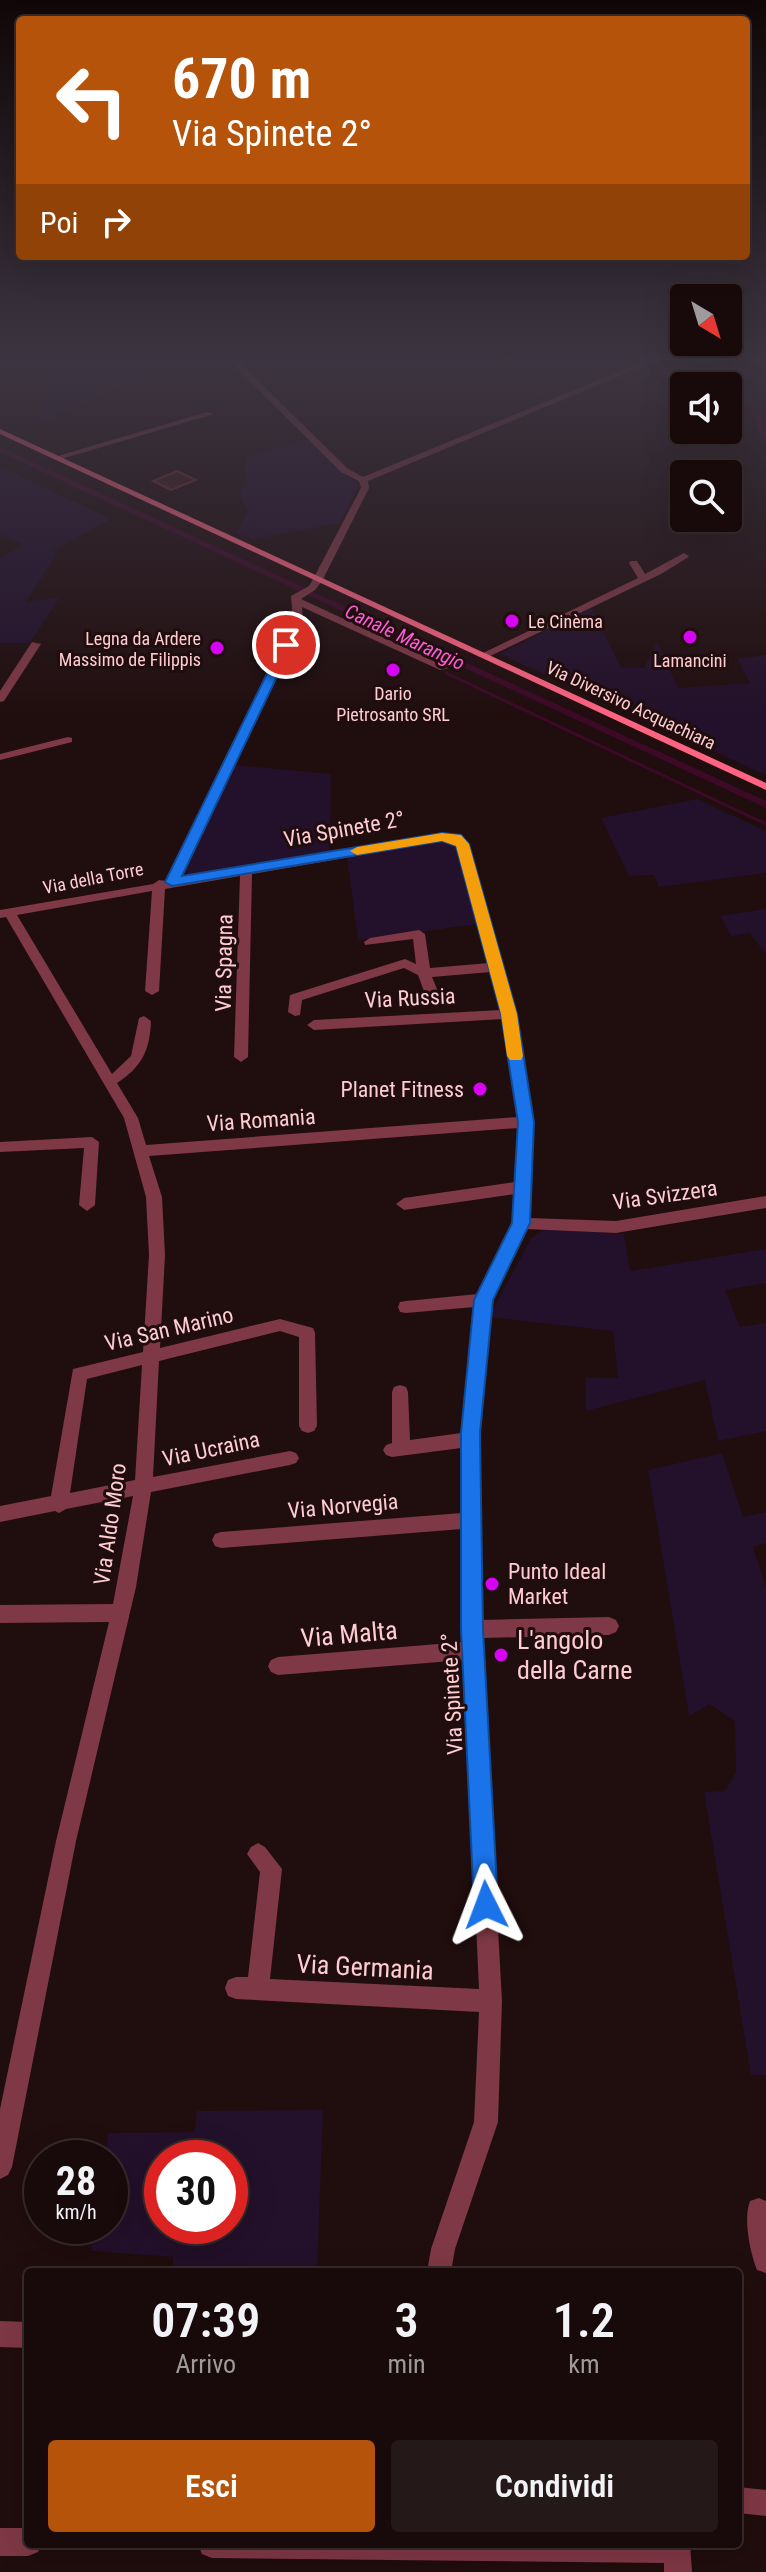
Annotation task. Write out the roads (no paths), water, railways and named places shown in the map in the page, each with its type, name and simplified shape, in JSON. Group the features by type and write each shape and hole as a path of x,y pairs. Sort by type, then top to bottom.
{"main road":[{"name":"Via Diversivo Acquachiara","path":"100,480 315,585 482,656 766,787"}],"street":[{"path":"363,480 365,488 315,585 297,598 444,668"},
{"name":"Via Diversivo Acquachiara","path":"482,656 643,579 684,556"},
{"path":"634,563 643,579"},
{"name":"Via della Torre","path":"5,913 165,883 298,621 297,598"},
{"path":"0,699 4,687 36,644"},
{"path":"0,757 68,740"},
{"name":"Via Spinete 2°","path":"165,883 442,837 456,838 463,844 509,1014 526,1122 521,1223 483,1300 470,1439 472,1629 491,2001 486,2122 443,2249 440,2268"},
{"name":"Via Spagna","path":"241,1057 246,870"},
{"path":"152,991 165,883"},
{"name":"Via Aldo Moro","path":"0,2167 66,1841 120,1613 143,1488 157,1255 154,1197 131,1118 5,913"},
{"path":"370,942 419,934 424,973 432,994"},
{"path":"295,1012 295,998 405,963 424,973 497,967"},
{"name":"Via Russia","path":"314,1025 509,1014"},
{"path":"109,1082 135,1065 143,1047 144,1021"},
{"name":"Via Romania","path":"143,1151 526,1122"},
{"path":"0,1147 92,1142 87,1205"},
{"path":"404,1204 522,1187"},
{"name":"Via Svizzera","path":"521,1223 616,1227 766,1202"},
{"path":"406,1307 483,1300"},
{"name":"Via San Marino","path":"59,1505 79,1374 280,1325 307,1333 308,1426"},
{"path":"400,1392 397,1449 470,1439"},
{"name":"Via Ucraina","path":"0,1514 290,1458"},
{"name":"Via Norvegia","path":"221,1540 470,1520"},
{"path":"0,1614 120,1613"},
{"path":"472,1629 609,1626"},
{"name":"Via Malta","path":"278,1666 473,1650"},
{"name":"Via Germania","path":"258,1854 271,1869 247,1989 491,2001"},
{"path":"759,2210 766,2261"},
{"path":"0,2334 24,2335"},
{"path":"742,2500 766,2503"},
{"path":"0,2542 24,2542"},
{"path":"627,2548 677,2555"}],"waterway":[{"name":"Canale Marangio","path":"67,480 766,805"},
{"path":"446,673 766,824"}],"place":[{"name":"Le Cinèma","path":"512,621"},
{"name":"Lamancini","path":"690,637"},
{"name":"Legna da Ardere Massimo de Filippis","path":"217,648"},
{"name":"Dario Pietrosanto SRL","path":"393,670"},
{"name":"Planet Fitness","path":"480,1089"},
{"name":"Punto Ideal Market","path":"492,1584"},
{"name":"L'angolo della Carne","path":"501,1655"}]}
